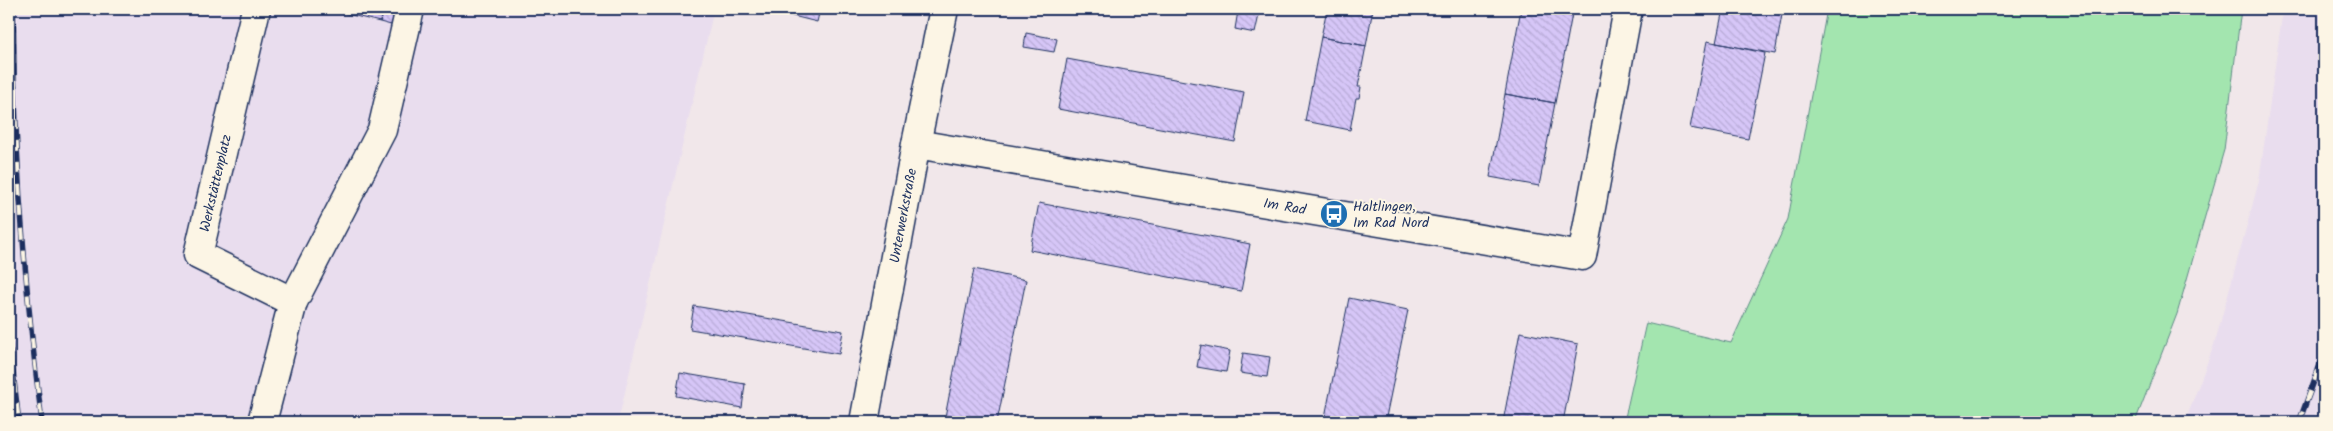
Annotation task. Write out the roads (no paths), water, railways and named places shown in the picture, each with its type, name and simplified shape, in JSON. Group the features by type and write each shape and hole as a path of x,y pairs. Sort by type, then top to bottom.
{"street":[{"name":"Werkstättenplatz","path":"256,9 198,255 293,302"},
{"path":"262,422 293,302 382,130 410,9"},
{"name":"Unterwerkstraße","path":"864,422 916,144 944,9"},
{"name":"Im Rad","path":"916,144 1582,256 1628,9"}],"railway":[{"path":"13,9 15,112 21,216 42,422"},
{"path":"9,338 19,422"},
{"path":"2299,422 2324,354"}],"place":[{"name":"Haltlingen, Im Rad Nord","path":"1334,214"}]}
